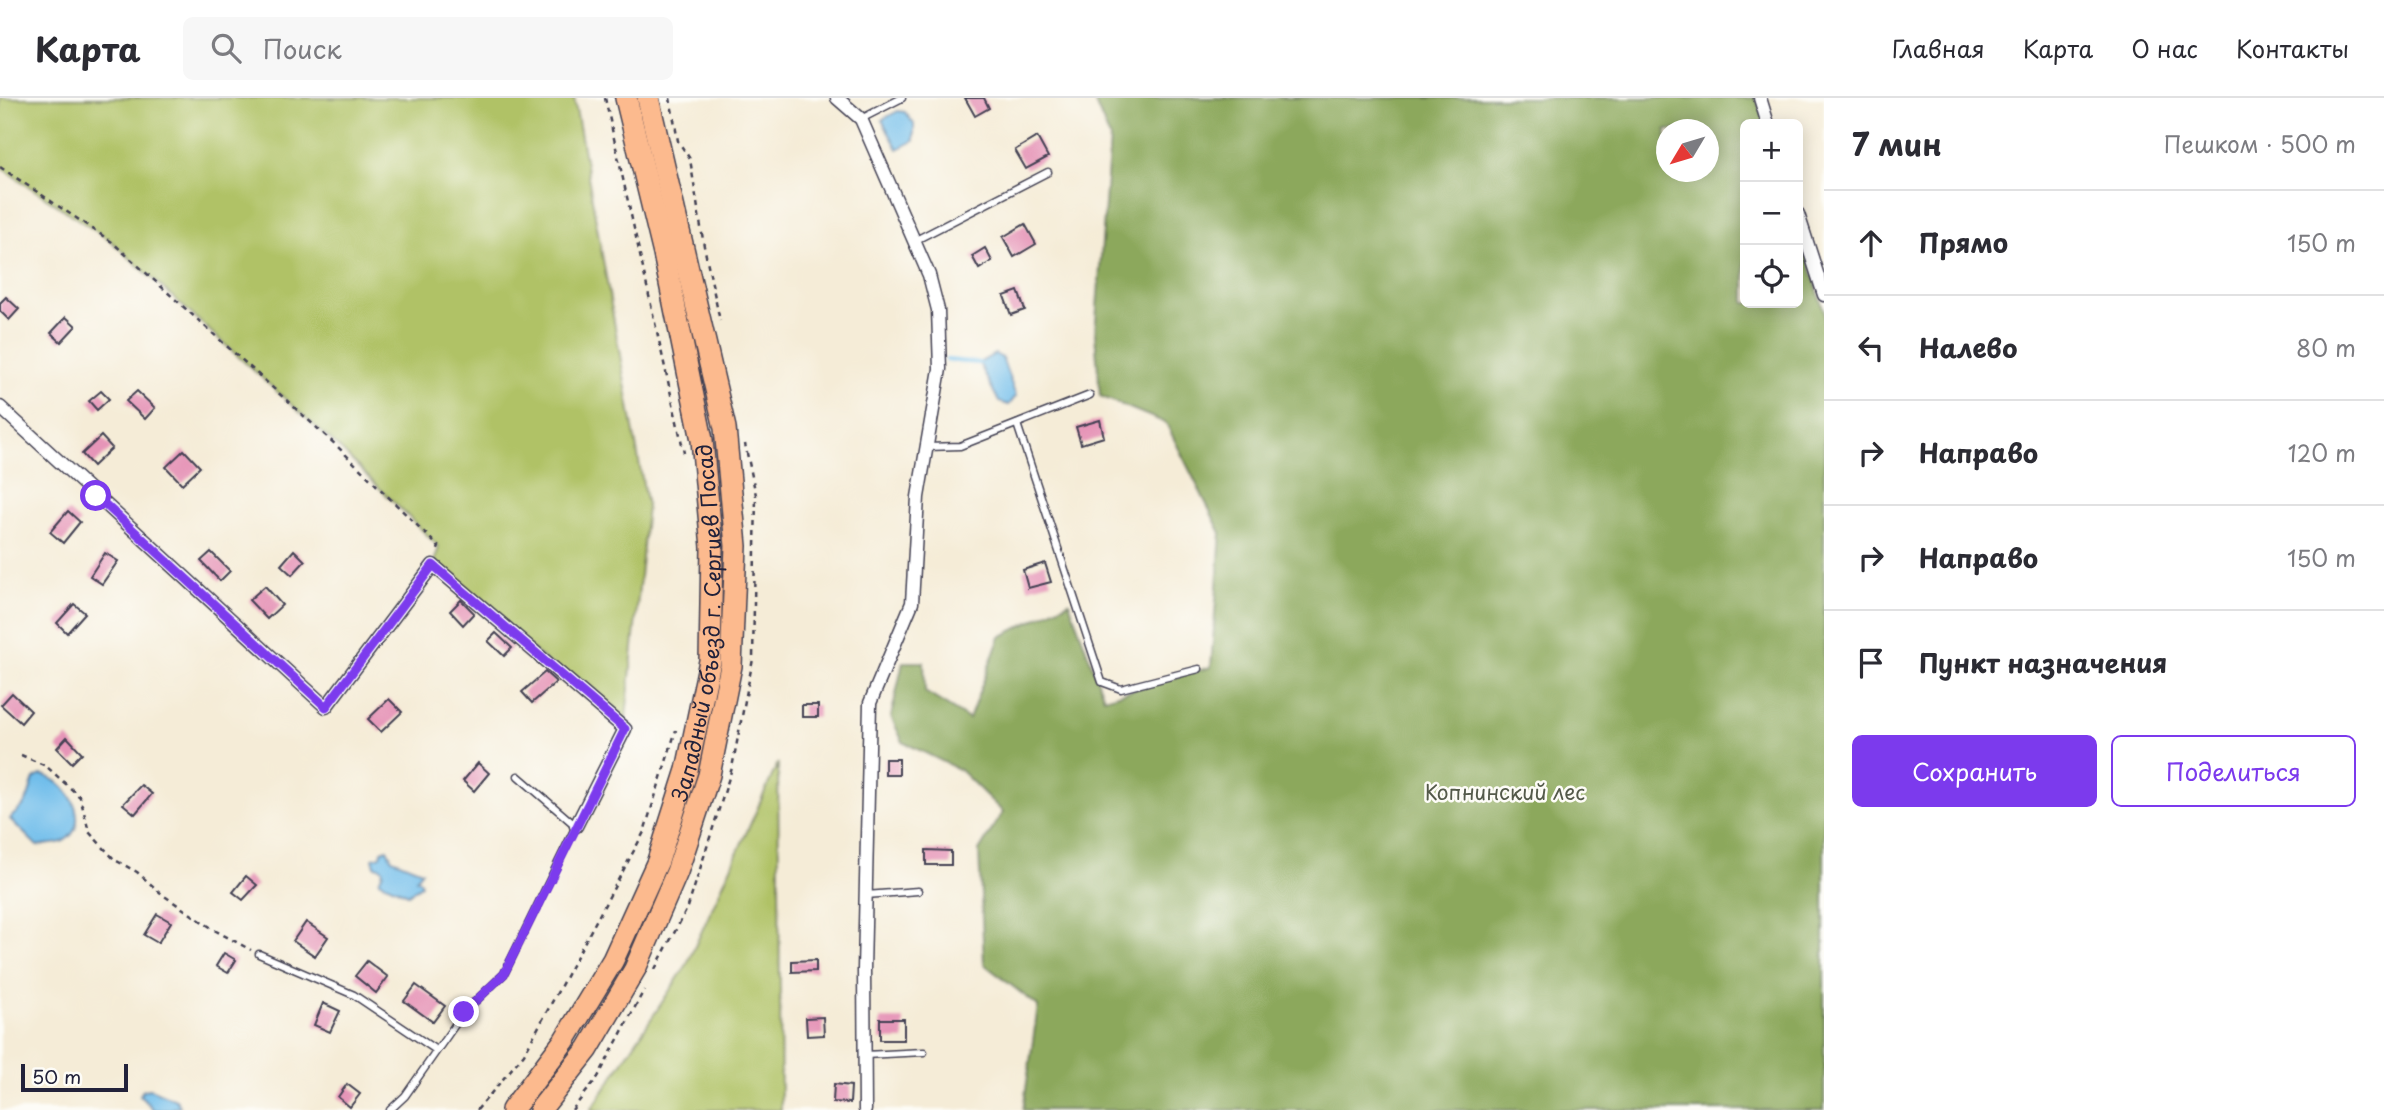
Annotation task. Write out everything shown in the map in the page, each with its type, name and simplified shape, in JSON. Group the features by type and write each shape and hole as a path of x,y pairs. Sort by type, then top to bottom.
{"main road":[{"name":"Западный объезд г. Сергиев Посад","path":"512,1110 564,1041 613,960 658,861 687,770 710,661 712,547 702,440 664,254 626,98"},
{"name":"Западный объезд г. Сергиев Посад","path":"540,1110 587,1049 640,957 677,872 709,775 731,666 736,546 724,428 648,98"}],"street":[{"path":"837,98 861,119 929,275 938,310 940,369 918,497 912,603 870,703 865,1110"},
{"path":"1760,98 1766,119"},
{"path":"1803,228 1822,279 1824,295"},
{"path":"0,407 326,707 433,565 625,729 576,826"}],"lane":[{"path":"861,119 902,98"},
{"path":"914,241 1048,172"},
{"path":"927,447 960,446 1090,395"},
{"path":"1017,424 1102,682 1121,689 1199,670"},
{"path":"390,1110 405,1096 464,1012 504,974 576,826 518,776"},
{"path":"866,895 918,891"},
{"path":"259,954 354,995 436,1050"},
{"path":"864,1055 923,1052"}],"path":[{"path":"605,98 685,455"},
{"path":"0,167 112,242 337,446 439,547 433,565"},
{"path":"477,1110 524,1054 645,832 676,730"},
{"path":"21,755 46,766 80,797 89,832 115,860 137,872 163,895 216,931 259,954"}],"green space":[{"path":"0,98 574,98 647,506 625,728 433,565 439,547 337,446 112,242 0,167"},
{"name":"Копнинский лес","path":"1093,98 1756,98 1763,119 1740,119 1740,308 1803,308 1803,244 1824,311 1824,1110 1023,1110 1038,1006 984,964 979,851 1003,812 960,770 903,742 891,717 903,662 924,662 925,692 969,719 1000,637 1069,602 1104,698 1211,667 1221,533 1166,423 1100,396 1095,334 1110,138"},
{"path":"778,763 781,1110 591,1110 686,966"}],"water":[{"path":"898,111 905,112 914,124 914,141 898,149 882,120"},
{"path":"995,354 1002,358 1016,396 1009,405 999,402 979,363"},
{"path":"41,775 51,778 68,792 74,802 77,824 73,833 64,841 37,846 10,819 25,803 34,779"},
{"path":"387,849 392,859 422,871 416,879 421,885 408,894 379,881 382,868 375,866 373,858 381,856 382,851"},
{"path":"150,1089 176,1100 180,1106 169,1110 154,1110 140,1095 143,1090"}],"building":[{"path":"965,98 984,98 989,108 975,116"},
{"path":"1037,137 1048,157 1026,169 1015,150"},
{"path":"1025,224 1036,244 1014,257 1003,237"},
{"path":"985,248 992,261 979,269 972,256"},
{"path":"1018,291 1025,310 1011,315 1004,296"},
{"path":"6,297 19,309 9,320 0,311 0,303"},
{"path":"66,317 76,326 61,342 51,333"},
{"path":"101,391 109,399 97,410 89,401"},
{"path":"137,391 155,408 145,419 126,401"},
{"path":"1100,420 1104,437 1081,444 1076,427"},
{"path":"101,436 112,448 93,466 82,454"},
{"path":"184,450 200,467 182,484 166,467"},
{"path":"68,511 80,522 63,543 50,532"},
{"path":"294,550 305,561 292,575 281,565"},
{"path":"211,552 230,571 220,581 201,561"},
{"path":"105,553 118,561 102,584 90,576"},
{"path":"1045,563 1051,582 1028,588 1023,570"},
{"path":"265,586 282,605 267,619 249,600"},
{"path":"461,600 474,613 463,625 450,611"},
{"path":"74,604 85,613 67,633 57,623"},
{"path":"496,633 512,648 504,656 488,641"},
{"path":"545,672 556,682 532,703 522,692"},
{"path":"12,693 31,711 21,723 1,705"},
{"path":"389,699 402,712 381,732 368,719"},
{"path":"802,705 818,705 818,717 802,717"},
{"path":"67,737 82,753 72,763 57,748"},
{"path":"885,759 899,759 899,775 885,775"},
{"path":"478,763 489,773 474,791 463,781"},
{"path":"141,785 152,794 135,814 123,804"},
{"path":"926,850 951,851 951,865 926,865"},
{"path":"246,876 257,885 243,900 233,892"},
{"path":"157,914 171,922 158,943 144,935"},
{"path":"306,922 328,937 315,956 293,941"},
{"path":"224,953 236,960 228,973 216,966"},
{"path":"816,960 816,971 792,972 792,961"},
{"path":"367,961 388,977 376,993 355,976"},
{"path":"416,985 445,1006 433,1022 404,1001"},
{"path":"323,1003 340,1011 330,1032 314,1025"},
{"path":"823,1017 824,1035 807,1036 806,1018"},
{"path":"880,1019 904,1019 904,1040 880,1040"},
{"path":"347,1084 360,1094 350,1107 338,1097"},
{"path":"834,1084 851,1086 850,1103 833,1102"}],"waterway":[{"path":"947,360 979,363"}],"route":[{"path":"96,496 326,707 433,565 625,729 504,974 464,1012"}]}
